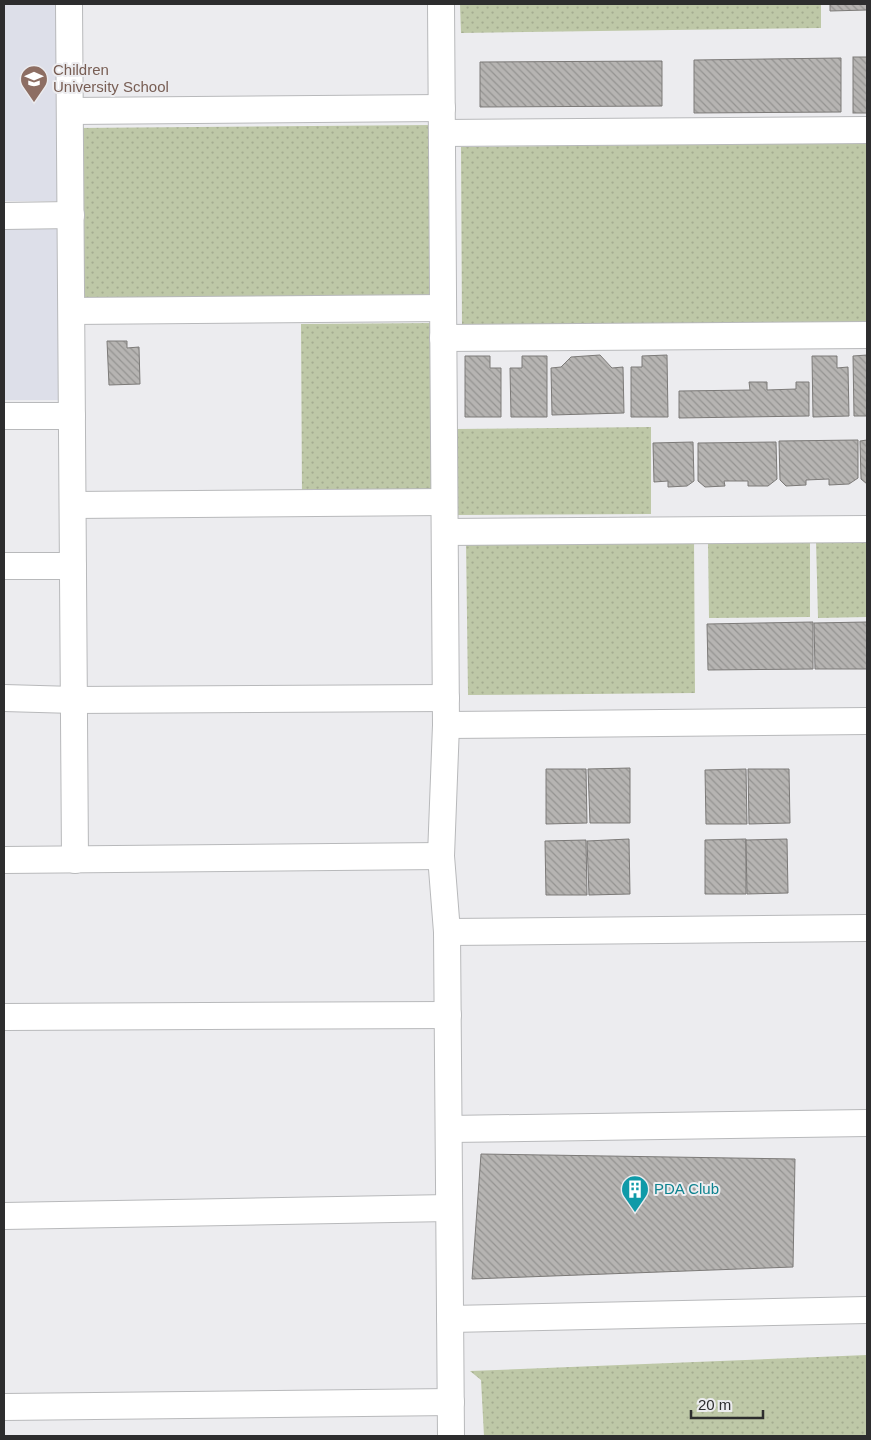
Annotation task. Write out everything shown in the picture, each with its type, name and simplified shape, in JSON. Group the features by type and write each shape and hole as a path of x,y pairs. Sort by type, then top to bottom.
{"street":[{"path":"70,4 75,860"},
{"path":"441,4 446,698 441,856 447,932 451,1436"},
{"path":"70,111 867,130"},
{"path":"4,216 71,215"},
{"path":"72,311 443,308"},
{"path":"443,338 867,335"},
{"path":"4,416 72,416"},
{"path":"73,505 444,502"},
{"path":"445,532 867,529"},
{"path":"4,566 73,566"},
{"path":"4,698 74,700 446,698"},
{"path":"446,725 867,721"},
{"path":"4,860 441,856"},
{"path":"447,932 867,928"},
{"path":"4,1017 448,1015"},
{"path":"449,1129 867,1123"},
{"path":"4,1216 449,1208"},
{"path":"450,1319 867,1310"},
{"path":"4,1407 451,1402"}],"shaded area":[{"name":"Children University School","path":"4,4 69,4 58,201 4,201"},
{"path":"56,216 72,400 4,400 4,218"}],"green space":[{"path":"460,4 821,4 821,28 461,33"},
{"path":"432,125 434,300 80,303 78,128"},
{"path":"867,143 867,324 462,327 461,147"},
{"path":"436,323 438,496 302,497 301,324"},
{"path":"651,427 651,514 456,515 456,429"},
{"path":"694,539 695,693 468,695 466,541"},
{"path":"810,540 810,617 709,618 708,541"},
{"path":"867,540 867,617 818,618 816,541"},
{"path":"867,1355 867,1436 484,1436 481,1380 470,1371"}],"building":[{"path":"830,4 867,4 867,10 830,11"},
{"path":"853,57 867,57 867,113 853,113"},
{"path":"841,58 841,112 694,113 694,60"},
{"path":"662,61 662,106 480,107 480,62"},
{"path":"107,341 127,341 127,348 139,347 140,384 109,385"},
{"path":"600,355 612,368 623,367 624,413 552,415 551,368 561,367 571,357"},
{"path":"667,355 668,417 631,417 631,367 642,367 642,356"},
{"path":"867,355 867,416 854,416 853,356"},
{"path":"465,356 490,356 490,368 501,368 501,417 465,417"},
{"path":"522,356 547,356 547,417 511,417 510,368 522,368"},
{"path":"812,356 837,356 837,368 848,367 849,416 813,417"},
{"path":"749,382 767,382 767,390 796,389 796,382 809,382 809,416 679,418 679,391 750,390"},
{"path":"858,440 858,478 849,484 829,485 829,479 806,480 806,485 786,486 780,480 779,441"},
{"path":"867,440 867,484 861,479 860,441"},
{"path":"693,442 694,481 687,486 668,487 668,481 654,482 653,443"},
{"path":"776,442 777,479 768,486 748,486 748,481 724,481 725,486 705,487 698,481 698,443"},
{"path":"813,622 813,669 708,670 707,624"},
{"path":"867,622 867,669 815,669 814,623"},
{"path":"630,768 630,823 590,823 588,769"},
{"path":"546,769 586,769 587,823 546,824"},
{"path":"746,769 747,824 706,824 705,770"},
{"path":"748,769 789,769 790,823 749,824"},
{"path":"629,839 630,894 589,895 587,841"},
{"path":"746,839 746,894 705,894 705,840"},
{"path":"787,839 788,893 747,894 746,840"},
{"path":"586,840 587,895 546,895 545,841"},
{"name":"PDA Club","path":"481,1154 795,1159 793,1267 472,1279"}],"place":[{"name":"Children University School","path":"34,103"},
{"name":"PDA Club","path":"635,1213"}]}
